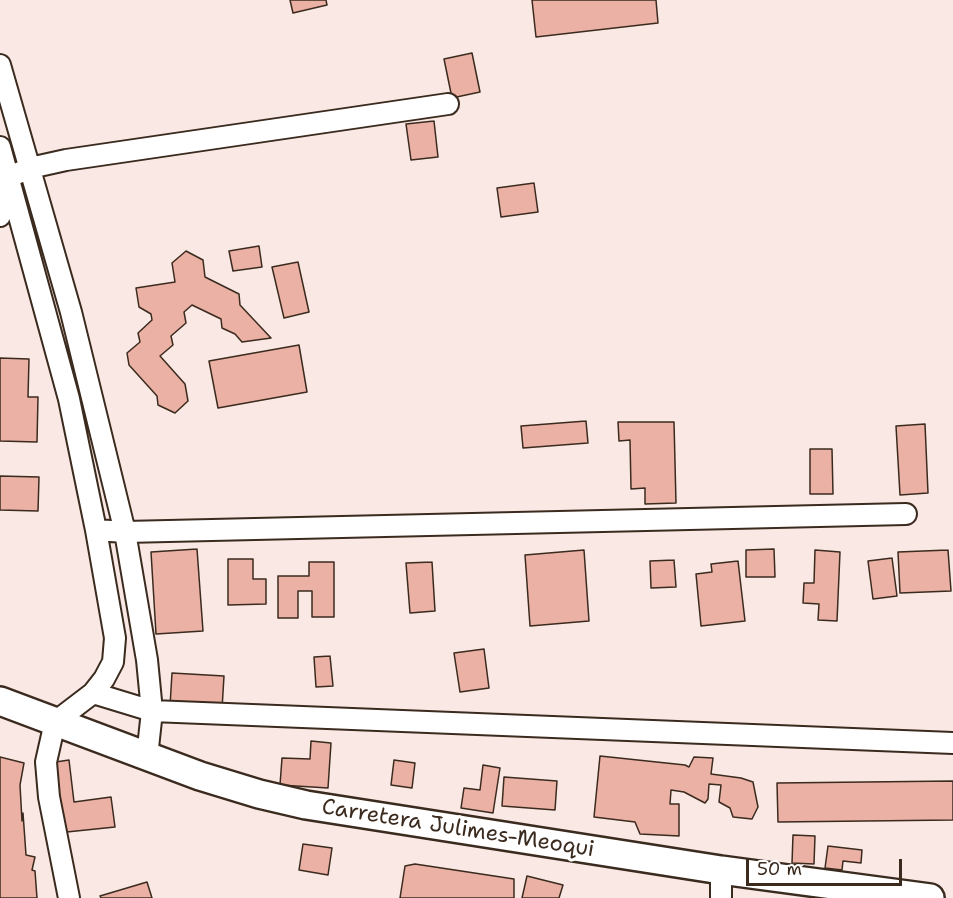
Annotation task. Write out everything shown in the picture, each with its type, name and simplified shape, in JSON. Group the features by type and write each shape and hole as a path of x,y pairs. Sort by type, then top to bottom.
{"main road":[{"name":"Carretera Julimes-Meoqui","path":"0,701 200,776 306,805 721,870 930,898"}],"street":[{"path":"0,65 71,312 125,532 143,638 152,711 147,757"},
{"path":"9,177 30,168 66,160 448,104"},
{"path":"0,147 74,425 116,638 113,662 104,679 93,693 55,722 46,762 51,808 69,898"},
{"path":"0,216 9,177"},
{"path":"74,425 99,423"},
{"path":"96,530 125,532 906,514"},
{"path":"93,693 152,711 953,743"},
{"path":"721,870 721,898"}],"building":[{"path":"290,0 326,0 327,5 293,13"},
{"path":"532,0 656,0 658,23 536,37"},
{"path":"472,53 480,92 452,98 444,59"},
{"path":"434,121 438,157 411,160 406,124"},
{"path":"534,183 538,212 501,217 497,188"},
{"path":"259,246 262,267 233,271 229,251"},
{"path":"186,251 203,260 205,277 239,294 240,305 271,338 242,342 235,334 222,328 221,319 192,305 184,312 186,323 171,336 173,345 160,356 185,384 188,401 175,413 158,405 157,396 129,365 127,353 140,342 138,333 152,320 151,314 139,307 136,288 175,282 172,263"},
{"path":"298,262 309,312 284,318 272,267"},
{"path":"299,345 307,392 218,408 209,361"},
{"path":"0,358 29,359 28,397 38,397 37,442 0,441"},
{"path":"586,421 588,443 523,448 521,426"},
{"path":"618,422 674,422 676,503 645,504 645,488 631,489 630,440 619,441"},
{"path":"925,424 928,493 900,495 896,426"},
{"path":"810,449 832,449 833,494 810,494"},
{"path":"0,476 39,477 38,511 0,510"},
{"path":"197,549 203,631 156,634 151,552"},
{"path":"774,549 775,577 746,577 746,550"},
{"path":"584,550 589,621 530,626 525,555"},
{"path":"815,550 840,552 837,621 818,620 819,604 803,603 804,583 814,583"},
{"path":"948,550 951,591 900,593 898,552"},
{"path":"892,558 897,596 873,599 868,561"},
{"path":"228,559 253,559 253,579 266,579 266,604 228,605"},
{"path":"674,560 676,587 651,588 650,561"},
{"path":"738,561 745,621 701,626 696,574 712,572 711,564"},
{"path":"309,562 334,562 334,617 312,617 312,591 298,591 298,618 278,618 278,576 309,576"},
{"path":"432,562 435,611 410,613 406,563"},
{"path":"484,649 489,688 460,692 454,653"},
{"path":"330,656 333,686 316,687 314,657"},
{"path":"172,673 224,676 222,709 170,706"},
{"path":"311,741 331,743 328,788 280,785 282,758 310,759"},
{"path":"600,756 689,767 694,757 713,758 711,774 753,782 758,807 752,819 733,817 730,808 719,802 721,785 709,784 708,799 705,803 684,792 671,790 670,804 679,804 679,836 640,834 635,822 594,817"},
{"path":"0,757 24,763 20,785 22,821 23,813 26,855 35,857 32,870 35,871 37,898 0,898"},
{"path":"69,760 74,802 111,797 115,827 57,833 49,763"},
{"path":"394,760 415,763 412,788 391,785"},
{"path":"483,765 500,768 493,813 461,808 464,788 480,790"},
{"path":"504,777 557,781 555,810 502,806"},
{"path":"953,781 953,820 778,822 777,783"},
{"path":"793,835 815,836 814,864 792,863"},
{"path":"303,844 332,848 328,875 299,870"},
{"path":"828,846 862,850 861,863 843,861 842,870 825,868"},
{"path":"415,864 514,879 514,898 400,898 405,866"},
{"path":"527,876 563,885 559,898 522,898"},
{"path":"147,882 152,898 101,898 100,896"}]}
